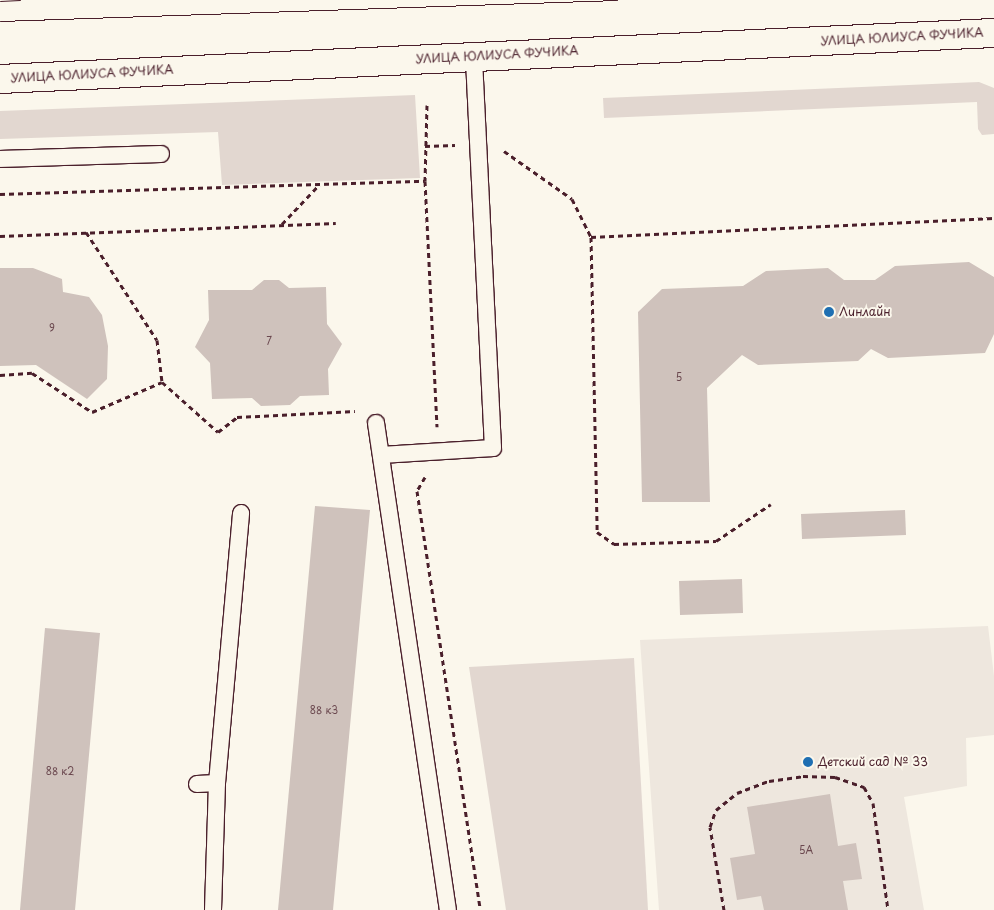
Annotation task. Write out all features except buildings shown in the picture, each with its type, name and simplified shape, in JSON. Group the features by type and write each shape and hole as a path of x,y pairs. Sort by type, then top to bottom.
{"street":[{"name":"УЛИЦА ЮЛИУСА ФУЧИКА","path":"0,79 994,33"}],"lane":[{"path":"381,455 493,448 474,56"},
{"path":"0,159 161,154"},
{"path":"371,417 381,455 448,910"},
{"path":"213,910 217,783 241,512"},
{"path":"197,784 217,783"}],"path":[{"path":"427,105 425,181 438,452 417,491 480,910"},
{"path":"425,146 497,145 568,196 591,237 597,532 614,544 716,541 771,504"},
{"path":"0,194 425,181"},
{"path":"282,225 319,184"},
{"path":"591,237 994,218"},
{"path":"0,236 336,223"},
{"path":"86,232 157,340 162,382 218,432 237,417 371,417"},
{"path":"0,375 32,373 92,412 162,382"},
{"path":"724,910 710,827 716,810 737,793 769,781 803,776 835,777 864,786 873,803 888,910"}],"shaded area":[{"path":"979,82 994,88 994,134 982,135 978,129 977,102 604,118 603,98"},
{"path":"415,95 420,178 222,185 218,132 0,139 0,111"},
{"name":"Детский сад № 33","path":"988,626 994,676 994,735 966,738 967,786 904,797 924,910 659,910 640,640"},
{"path":"634,658 648,910 506,910 469,667"}],"tram line":[{"path":"0,1 20,0"},
{"path":"0,21 617,0"}],"place":[{"name":"Линлайн","path":"829,312"},
{"name":"Детский сад № 33","path":"808,762"}]}
